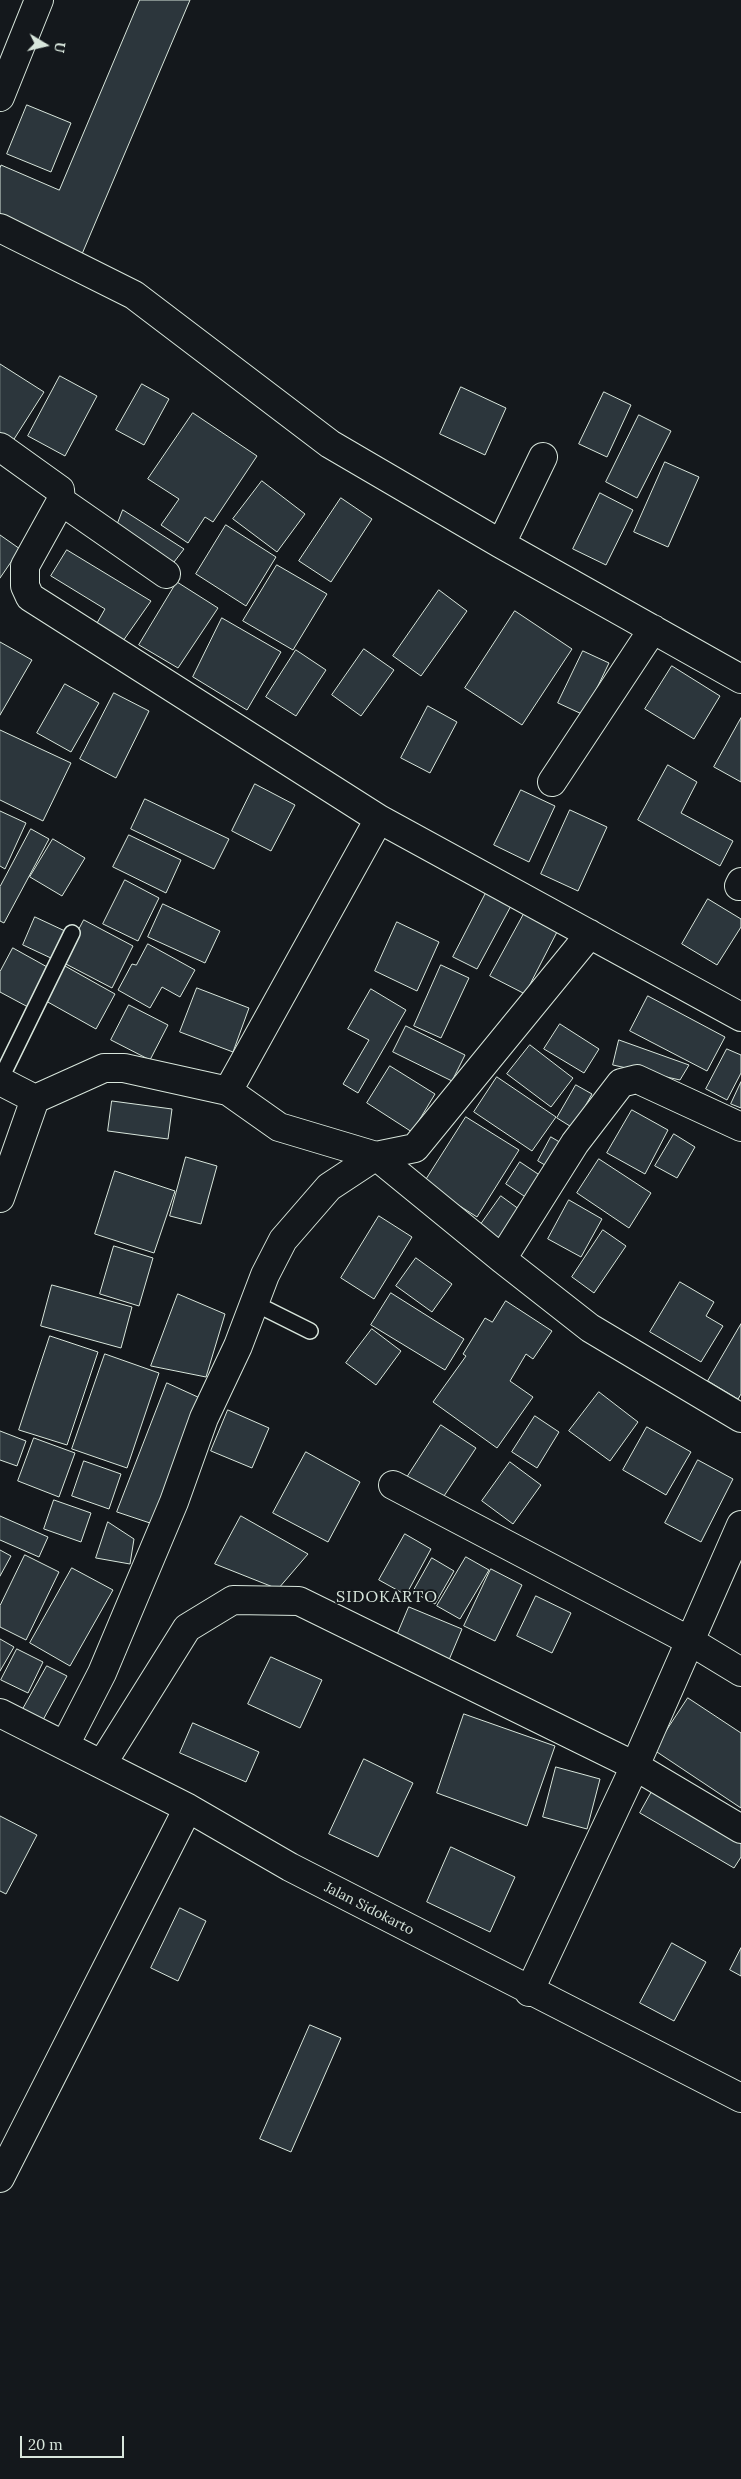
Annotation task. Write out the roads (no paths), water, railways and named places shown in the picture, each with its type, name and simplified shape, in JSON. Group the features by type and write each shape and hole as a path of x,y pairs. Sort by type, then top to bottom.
{"street":[{"path":"0,97 39,0"},
{"path":"0,228 134,295 330,444 501,544 741,679"},
{"path":"0,447 60,490 61,501 25,566 25,586 30,597 379,819 741,1016"},
{"path":"501,544 543,457"},
{"path":"61,501 166,574"},
{"path":"552,782 653,629"},
{"path":"228,1091 379,819"},
{"path":"65,1745 102,1673 174,1502 204,1418 238,1346 254,1302 283,1240 329,1187 376,1156 415,1148 590,934"},
{"path":"0,1198 35,1099 104,1068 124,1068 228,1091 279,1127 376,1156 502,1260 590,1328 741,1418"},
{"path":"502,1260 575,1142 621,1083 637,1079 741,1127"},
{"path":"0,1080 35,1099"},
{"path":"393,1485 690,1641 741,1672"},
{"path":"529,1992 635,1766 741,1525"},
{"path":"102,1764 187,1628 233,1600 299,1601 635,1766 741,1829"},
{"name":"Jalan Sidokarto","path":"0,1713 188,1808 290,1867 529,1992 741,2098"},
{"path":"0,2178 188,1808"}],"lane":[{"path":"0,1080 72,933"},
{"path":"254,1302 310,1331"}],"district":[{"name":"SIDOKARTO","path":"387,1597"}]}
